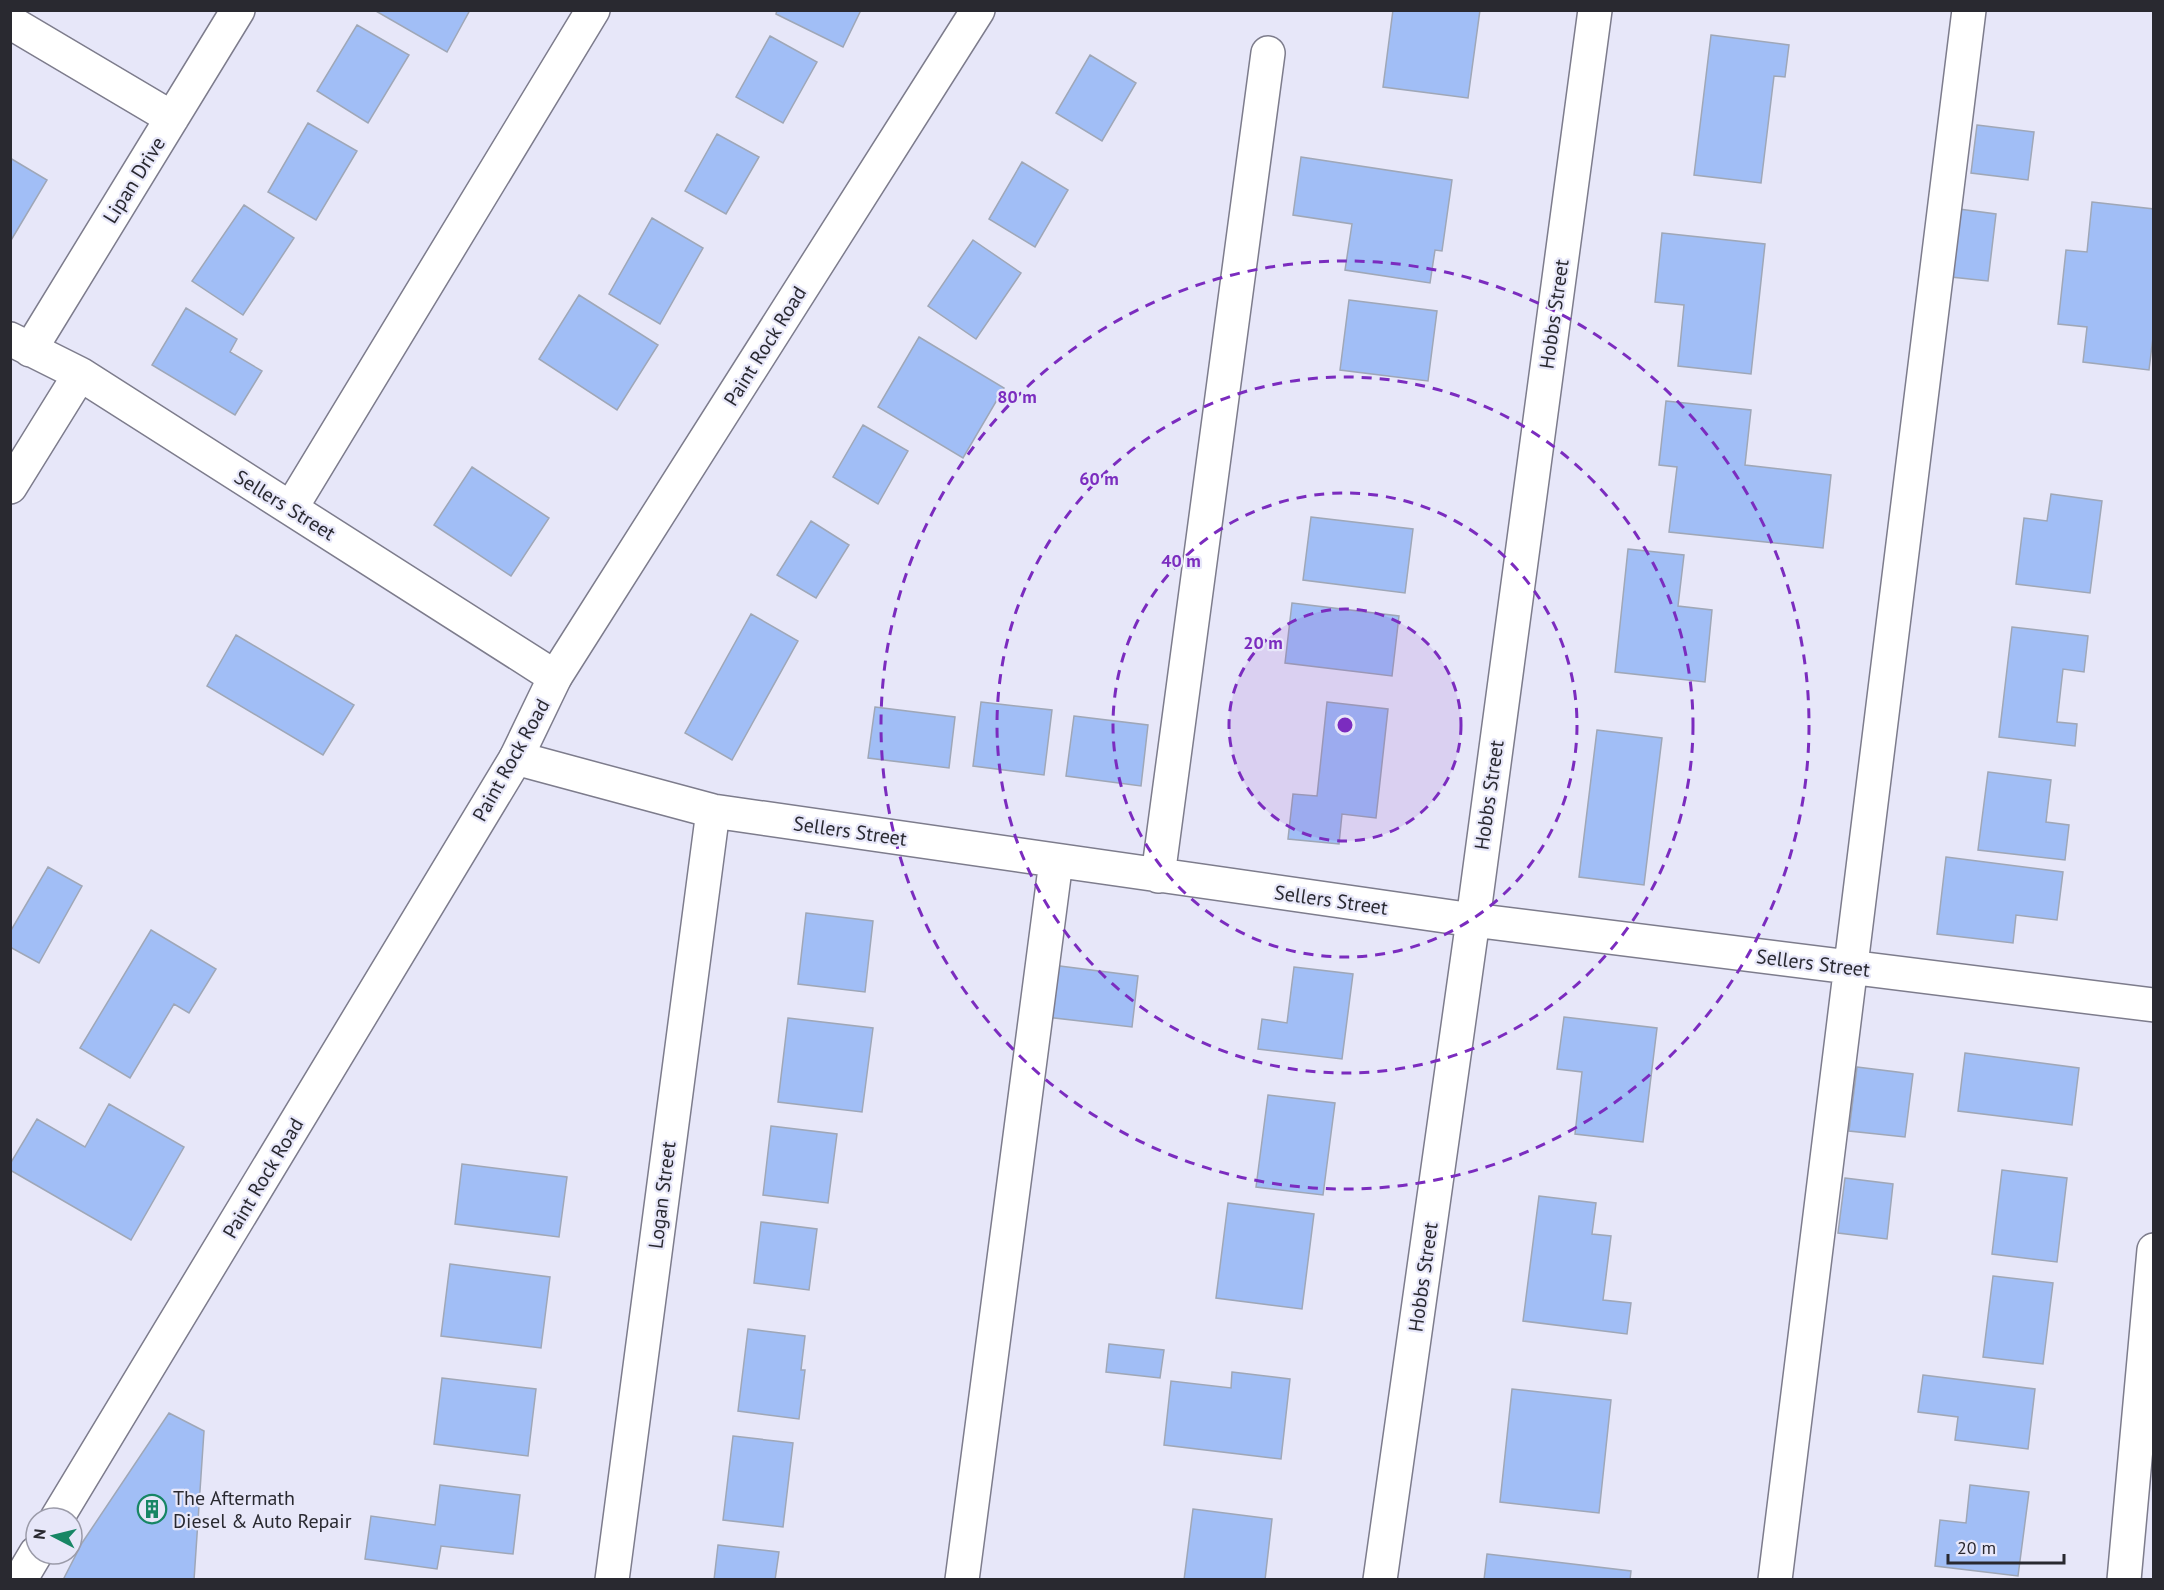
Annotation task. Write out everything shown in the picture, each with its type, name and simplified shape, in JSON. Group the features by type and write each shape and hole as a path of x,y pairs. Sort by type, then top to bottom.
{"street":[{"name":"Lipan Drive","path":"20,345 172,118 238,10"},
{"path":"291,508 593,10"},
{"name":"Paint Rock Road","path":"64,1506 516,758 555,677 978,10"},
{"name":"Hobbs Street","path":"1380,1580 1473,920 1595,10"},
{"path":"1775,1580 1970,10"},
{"path":"10,22 172,118"},
{"path":"1158,876 1268,53"},
{"name":"Sellers Street","path":"20,345 80,374 555,677"},
{"path":"10,487 80,374"},
{"name":"Sellers Street","path":"516,758 713,811 1473,920 2154,1005"},
{"name":"Logan Street","path":"612,1580 713,811"},
{"path":"962,1580 1056,861"},
{"path":"2124,1580 2154,1250"},
{"path":"20,1580 28,1566"}],"building":[{"path":"374,10 470,10 447,52"},
{"path":"777,10 861,10 843,47 776,14"},
{"path":"1393,10 1480,10 1468,98 1383,87"},
{"path":"357,25 409,55 368,123 317,91"},
{"path":"1711,35 1789,45 1785,77 1774,76 1761,183 1694,175"},
{"path":"770,36 817,62 783,123 736,97"},
{"path":"1090,55 1136,83 1102,141 1056,113"},
{"path":"308,123 357,151 316,220 268,192"},
{"path":"1977,125 2034,132 2028,180 1971,173"},
{"path":"717,134 759,157 726,214 685,191"},
{"path":"1301,157 1452,180 1442,251 1435,250 1430,283 1345,270 1352,224 1293,215"},
{"path":"10,158 47,180 10,242"},
{"path":"1022,162 1068,190 1035,247 989,219"},
{"path":"2092,202 2154,209 2154,329 2149,370 2083,362 2087,327 2058,324 2066,250 2087,252"},
{"path":"244,205 294,238 243,315 192,281"},
{"path":"1959,209 1996,214 1988,281 1951,277"},
{"path":"652,218 703,248 660,324 609,294"},
{"path":"1662,233 1765,244 1751,374 1678,366 1684,305 1655,302"},
{"path":"973,240 1021,273 976,339 928,306"},
{"path":"579,295 658,345 617,410 539,359"},
{"path":"1349,300 1437,311 1428,381 1340,370"},
{"path":"186,308 237,339 230,352 262,371 235,415 152,365"},
{"path":"919,337 1004,388 963,458 878,407"},
{"path":"1666,401 1751,410 1745,465 1831,475 1823,548 1669,532 1677,467 1659,465"},
{"path":"863,425 908,451 878,504 833,477"},
{"path":"472,467 549,518 511,576 434,525"},
{"path":"2051,494 2102,501 2090,593 2016,584 2024,518 2047,521"},
{"path":"1311,517 1413,529 1405,593 1303,580"},
{"path":"811,521 849,545 816,598 777,575"},
{"path":"1628,549 1684,555 1678,606 1712,610 1705,682 1615,672"},
{"path":"1292,603 1399,616 1392,676 1285,663"},
{"path":"751,614 798,641 732,760 685,733"},
{"path":"2012,627 2088,636 2084,672 2063,669 2057,722 2077,724 2075,746 1999,737"},
{"path":"236,635 354,705 323,755 207,686"},
{"path":"981,702 1052,710 1044,775 973,766"},
{"path":"1327,702 1388,709 1376,818 1342,814 1339,844 1288,839 1293,794 1317,796"},
{"path":"875,707 955,717 949,768 868,758"},
{"path":"1074,716 1148,725 1141,786 1066,776"},
{"path":"1597,730 1662,738 1644,885 1579,877"},
{"path":"1988,772 2051,780 2046,822 2069,825 2065,860 1978,850"},
{"path":"1946,857 2063,872 2057,920 2016,915 2013,943 1937,934"},
{"path":"48,867 82,886 39,963 10,947 10,932"},
{"path":"806,913 873,921 865,992 798,984"},
{"path":"151,930 216,969 189,1013 174,1004 130,1078 80,1048"},
{"path":"1052,965 1138,976 1132,1027 1046,1017"},
{"path":"1294,967 1353,974 1342,1059 1258,1049 1262,1019 1287,1023"},
{"path":"1564,1017 1657,1028 1643,1142 1575,1134 1582,1072 1557,1069"},
{"path":"788,1018 873,1028 862,1112 778,1102"},
{"path":"1965,1053 2079,1068 2072,1125 1958,1111"},
{"path":"1857,1067 1913,1074 1905,1137 1849,1131"},
{"path":"1268,1095 1335,1103 1323,1195 1256,1187"},
{"path":"109,1104 184,1147 131,1240 10,1170 10,1164 37,1119 85,1147"},
{"path":"771,1126 837,1134 828,1203 763,1195"},
{"path":"462,1164 567,1177 559,1237 455,1224"},
{"path":"2002,1170 2067,1178 2057,1262 1992,1254"},
{"path":"1845,1178 1893,1184 1887,1239 1838,1233"},
{"path":"1539,1196 1596,1203 1592,1234 1611,1236 1603,1300 1631,1303 1627,1334 1523,1321"},
{"path":"1228,1203 1314,1214 1302,1309 1216,1298"},
{"path":"761,1222 817,1229 809,1290 754,1283"},
{"path":"450,1264 550,1277 541,1348 441,1336"},
{"path":"1993,1276 2053,1283 2043,1364 1983,1357"},
{"path":"748,1329 805,1336 801,1370 805,1370 799,1419 738,1411"},
{"path":"1109,1344 1164,1350 1160,1378 1106,1372"},
{"path":"1232,1372 1290,1379 1281,1459 1164,1445 1171,1381 1231,1388"},
{"path":"1923,1375 2035,1389 2028,1449 1955,1440 1958,1417 1918,1412"},
{"path":"442,1378 536,1389 528,1456 434,1444"},
{"path":"1512,1389 1611,1400 1599,1513 1500,1502"},
{"name":"The Aftermath Diesel & Auto Repair","path":"169,1413 204,1431 194,1580 63,1580 70,1566 84,1566 84,1540"},
{"path":"733,1436 793,1443 783,1527 723,1520"},
{"path":"440,1485 520,1495 513,1554 441,1546 437,1569 365,1559 371,1516 435,1525"},
{"path":"1970,1485 2029,1492 2018,1576 1935,1566 1940,1520 1966,1523"},
{"path":"1193,1509 1272,1519 1265,1580 1184,1580"},
{"path":"718,1545 779,1552 775,1580 714,1580"},
{"path":"1487,1554 1631,1571 1630,1580 1484,1580"}],"place":[{"name":"The Aftermath Diesel & Auto Repair","path":"152,1509"}]}
